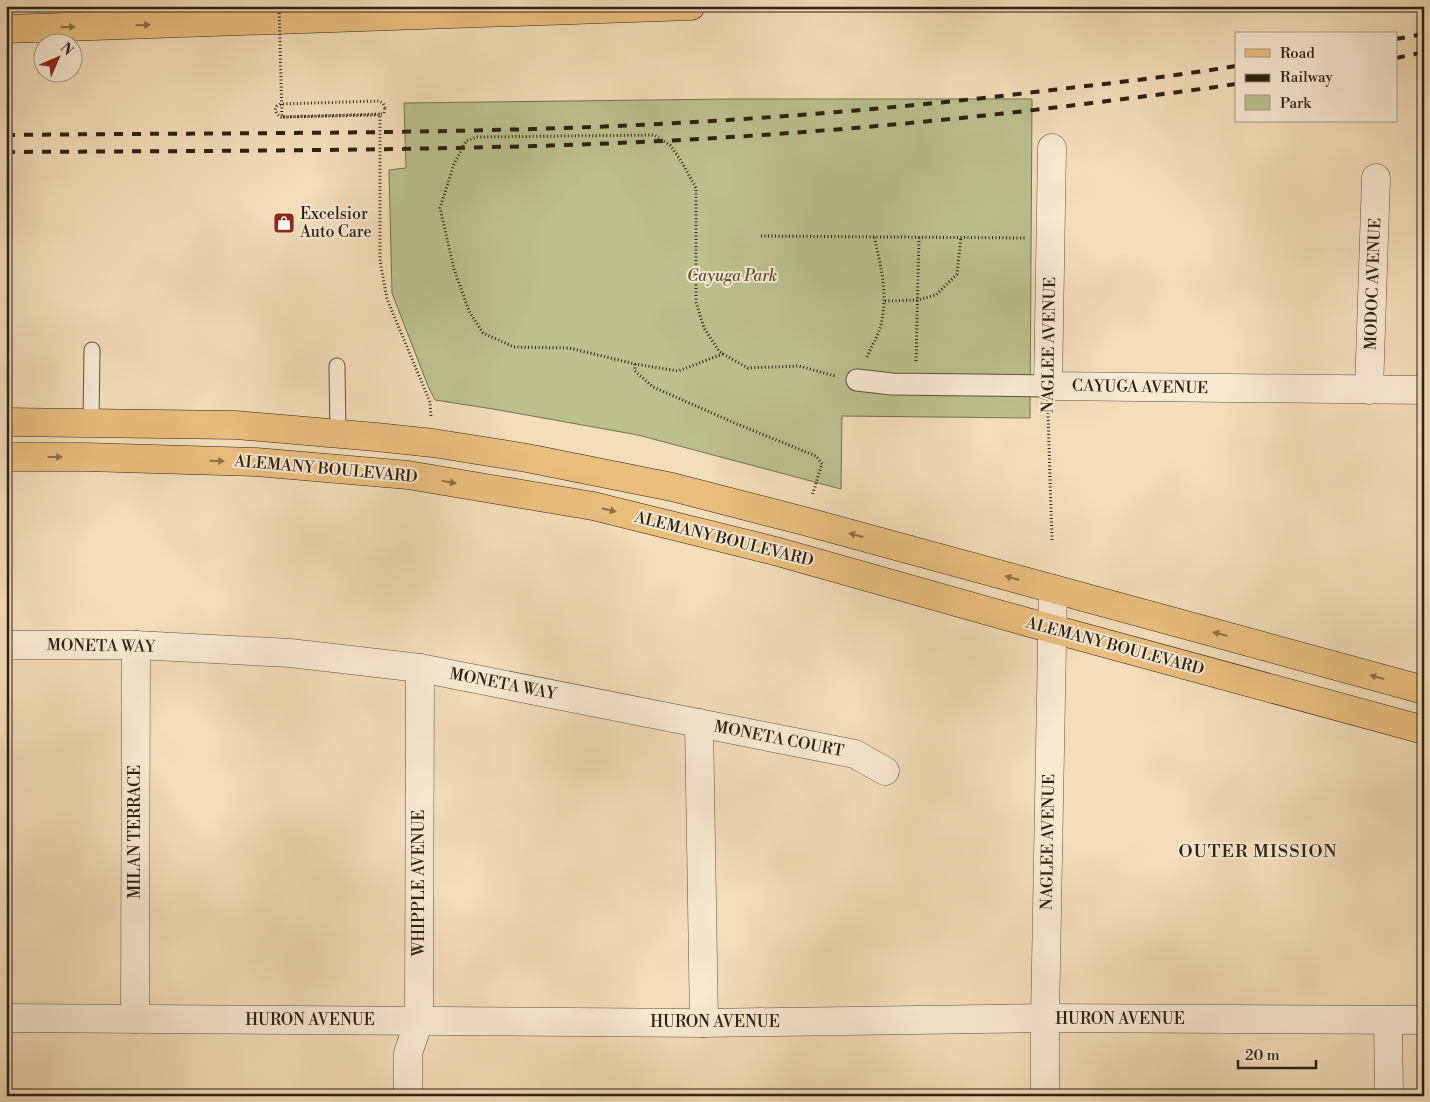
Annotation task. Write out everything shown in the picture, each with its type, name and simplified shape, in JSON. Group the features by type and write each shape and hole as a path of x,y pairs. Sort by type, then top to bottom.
{"main road":[{"path":"6,29 691,6"},
{"path":"6,422 236,425 433,443 527,458 672,487 804,521 1424,690"},
{"name":"ALEMANY BOULEVARD","path":"6,457 85,457 256,462 408,475 593,506 775,551 1052,629 1424,730"}],"street":[{"name":"NAGLEE AVENUE","path":"1048,386 1052,148"},
{"name":"MODOC AVENUE","path":"1369,390 1376,178"},
{"name":"CAYUGA AVENUE","path":"857,380 892,384 1424,390"},
{"name":"NAGLEE AVENUE","path":"1045,1096 1053,589"},
{"name":"MONETA WAY","path":"6,645 136,645 290,653 420,668 700,723"},
{"name":"MILAN TERRACE","path":"135,1019 136,645"},
{"name":"WHIPPLE AVENUE","path":"408,1096 408,1053 418,1021 420,668"},
{"name":"MONETA COURT","path":"700,723 855,754 885,771"},
{"path":"700,723 704,1022"},
{"name":"HURON AVENUE","path":"6,1018 704,1022 1045,1018 1424,1020"},
{"path":"1388,1020 1389,1096"}],"lane":[{"path":"90,423 92,350"},
{"path":"337,366 338,434"}],"path":[{"path":"279,6 282,99 282,108 282,117 379,115 384,113 385,108 379,102 350,102 300,104 291,104 281,104 274,110 281,116 291,116 321,116 380,114 380,123 380,261 387,299 430,402 433,443"},
{"path":"723,354 678,371 635,364 569,348 514,348 483,333 469,311 454,269 440,208 454,164 466,141 477,136 654,135 670,146 680,159 696,188 696,302 704,328 723,354 748,368 798,366 828,375 857,380 880,328 885,301 883,274 874,236"},
{"path":"761,236 1050,238"},
{"path":"916,384 919,236"},
{"path":"885,301 918,300 936,295 957,274 961,237"},
{"path":"635,364 635,371 653,387 816,456 822,464 804,521"},
{"name":"NAGLEE AVENUE","path":"1048,386 1052,542"}],"green space":[{"name":"Cayuga Park","path":"731,99 1032,99 1030,418 842,416 841,489 638,435 435,400 392,293 389,170 406,168 404,103"}],"railway":[{"path":"1398,39 1424,34"},
{"path":"1398,58 1424,52"},
{"path":"6,135 402,132 663,124 793,116 987,98 1235,66"},
{"path":"6,152 401,149 669,141 941,120 1235,84"}],"place":[{"name":"Excelsior Auto Care","path":"284,223"}],"district":[{"name":"OUTER MISSION","path":"1258,851"}]}
